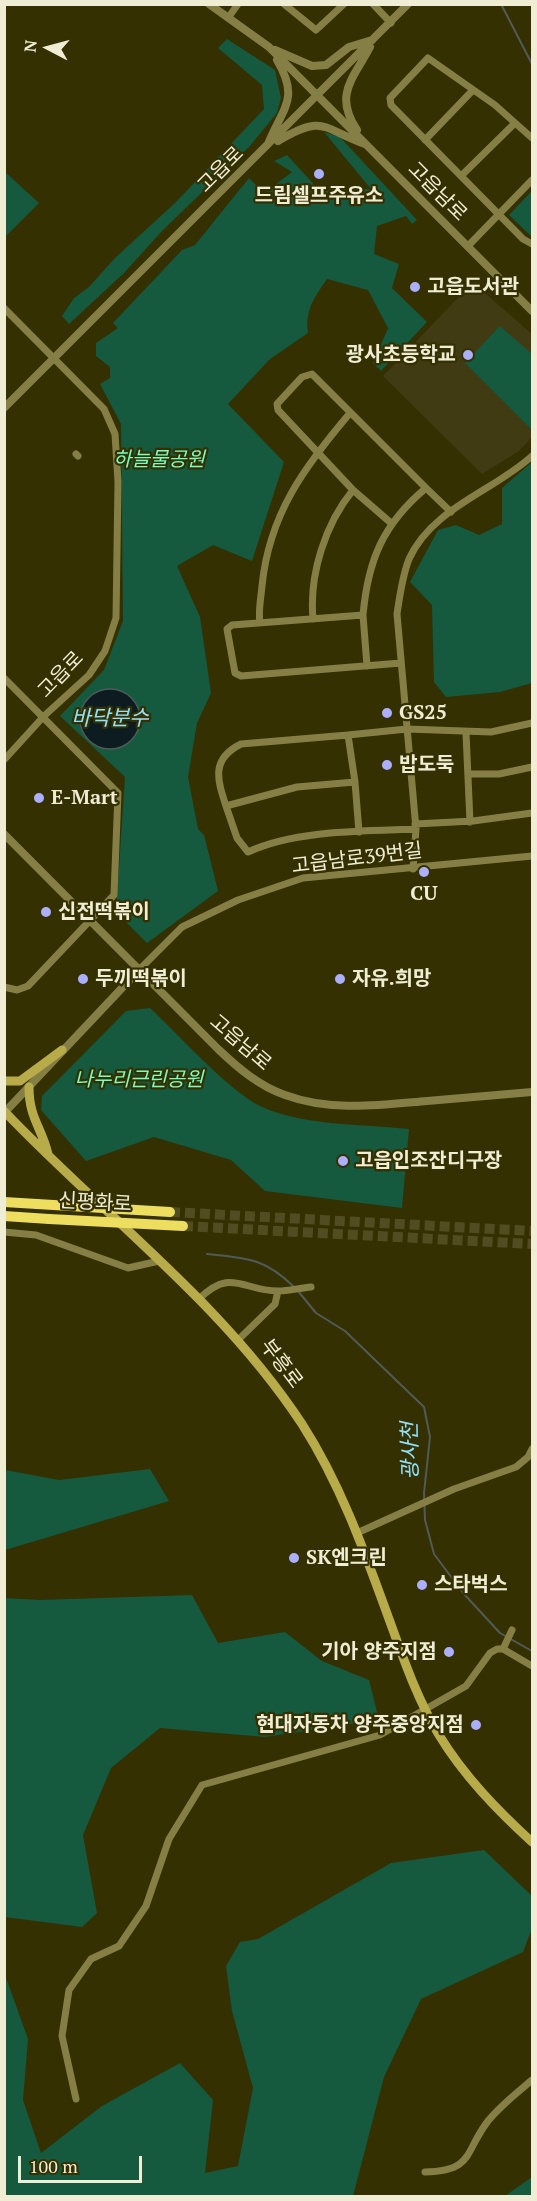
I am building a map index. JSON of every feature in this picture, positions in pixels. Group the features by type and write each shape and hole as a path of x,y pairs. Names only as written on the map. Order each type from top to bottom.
{"highway":[{"name":"신평화로","path":"4,1202 170,1212"},
{"name":"신평화로","path":"4,1216 183,1226"}],"main road":[{"path":"4,1081 20,1081 62,1050"},
{"path":"29,1088 32,1116 42,1131 48,1156"},
{"name":"부흥로","path":"5,1111 48,1156 239,1339 302,1425 347,1507 425,1710 468,1776 490,1802 532,1842"}],"street":[{"path":"209,4 269,48 312,66 326,65 349,47 374,39"},
{"path":"228,18 238,4"},
{"path":"284,4 316,30 344,4"},
{"path":"373,4 391,23"},
{"name":"고읍로","path":"4,408 408,4"},
{"path":"367,145 350,119 346,103 347,84 374,39"},
{"path":"267,147 277,122 287,106 290,89 283,70 269,48"},
{"name":"고읍남로","path":"269,48 532,311"},
{"path":"532,138 473,90 428,58 390,98 391,105 425,140 524,239 532,244"},
{"path":"425,140 473,90"},
{"path":"461,176 515,123"},
{"path":"267,147 297,130 323,124 367,145"},
{"path":"468,246 532,180"},
{"name":"고읍로","path":"4,308 96,399 114,434 118,482 116,618 105,651 89,675 44,716"},
{"path":"391,523 353,490 278,410 277,404 302,377 312,374 451,512"},
{"path":"260,623 264,567 276,526 291,493 317,451 350,412"},
{"path":"413,869 416,826 397,614 401,583 410,558 424,536 451,512 493,486 532,456"},
{"path":"367,666 363,615 371,566 391,523 404,506 426,488"},
{"path":"313,619 311,601 324,542 353,490"},
{"path":"363,615 232,625 227,629 235,673 241,676 401,663"},
{"path":"4,678 118,793 114,895 28,986 17,990 4,987"},
{"path":"4,760 44,716"},
{"path":"532,723 491,732 466,733 439,729 407,729 241,744 229,750 218,770 218,783 237,838 248,852 294,839 470,822 532,813"},
{"path":"466,733 470,822"},
{"path":"348,735 359,831"},
{"path":"468,774 499,774 532,767"},
{"path":"226,806 297,787 355,782"},
{"name":"고읍남로","path":"4,834 245,1073 272,1089 296,1099 322,1105 364,1106 532,1092"},
{"name":"고읍남로39번길","path":"139,970 182,927 238,900 303,878 532,856"},
{"path":"5,1111 139,970"},
{"path":"4,1232 36,1234 128,1268 159,1261"},
{"path":"199,1299 212,1286 231,1282 278,1291 311,1287"},
{"path":"239,1339 275,1304 278,1291"},
{"path":"357,1533 417,1505 516,1467 525,1461 532,1449"},
{"path":"503,1649 512,1631"},
{"path":"76,2099 62,2036 69,1990 91,1959 119,1946 146,1906 169,1839 202,1785 380,1735 466,1686 490,1653 496,1649 503,1649 532,1666"},
{"path":"425,2172 446,2172 468,2158 487,2123 532,2079"}],"shaded area":[{"name":"광사초등학교","path":"477,278 486,294 532,334 532,437 519,451 482,474 383,376"}],"green space":[{"path":"227,39 275,70 281,98 277,113 249,147 163,230 124,273 69,324 62,316 74,298 89,287 115,258 176,202 264,109 262,85 218,48"},
{"name":"하늘물공원","path":"324,132 340,137 417,220 412,224 406,216 377,226 374,254 399,264 392,288 427,322 381,371 373,363 388,328 368,290 327,279 314,298 309,311 308,333 270,359 228,404 284,462 252,561 213,545 177,566 200,617 211,693 197,723 188,777 198,829 204,835 218,891 147,943 116,912 125,777 60,716 104,670 123,621 121,424 100,384 110,378 110,367 96,356 96,343 118,328 113,323 182,250 195,245 249,178 264,193 292,172 274,161 287,155 320,191 371,189"},
{"path":"4,171 39,203 5,237 4,237"},
{"path":"532,191 532,237 509,215"},
{"path":"500,326 532,354 531,429 465,363"},
{"path":"532,462 532,683 500,692 446,697 434,682 432,605 410,582 438,530 456,525 479,535 502,524 502,488"},
{"name":"나누리근린공원","path":"150,1008 218,1075 260,1106 276,1113 313,1121 409,1129 402,1208 265,1191 231,1160 154,1137 86,1161 41,1110 42,1096 126,1011"},
{"path":"150,1469 169,1501 5,1550 5,1470 59,1480"},
{"path":"192,1595 218,1643 285,1632 322,1661 369,1680 379,1720 265,1737 160,1728 111,1768 83,1835 97,1913 82,1927 5,1917 5,1598 40,1600"},
{"path":"484,1850 532,1896 532,1928 523,1952 421,1999 384,2077 353,2196 5,2196 5,1975 28,2039 23,2100 41,2153 102,2106 180,2063 213,2100 205,2173 238,2166 253,2088 232,2011 226,1966 240,1942 258,1939 391,1863"},
{"path":"532,2177 532,2196 505,2196"}],"water":[{"name":"바닥분수","path":"110,689 127,694 135,702 140,719 135,736 127,744 110,749 93,744 85,736 80,719 85,702 93,694"}],"waterway":[{"path":"501,4 532,64"},
{"name":"광사천","path":"207,1254 255,1261 274,1270 294,1287"},
{"name":"광사천","path":"298,1291 316,1313 345,1331 424,1407 430,1437 424,1493 425,1520 434,1554 464,1594 500,1633 532,1651"}],"tunnel":[{"path":"170,1212 532,1231"},
{"path":"183,1226 532,1244"}],"place":[{"name":"드림셀프주유소","path":"319,174"},
{"name":"고읍도서관","path":"415,287"},
{"name":"광사초등학교","path":"468,355"},
{"name":"GS25","path":"387,713"},
{"name":"밥도둑","path":"387,765"},
{"name":"E-Mart","path":"39,798"},
{"name":"CU","path":"424,872"},
{"name":"신전떡볶이","path":"46,912"},
{"name":"두끼떡볶이","path":"83,979"},
{"name":"자유.희망","path":"340,979"},
{"name":"고읍인조잔디구장","path":"343,1161"},
{"name":"SK엔크린","path":"294,1558"},
{"name":"스타벅스","path":"422,1585"},
{"name":"기아 양주지점","path":"449,1652"},
{"name":"현대자동차 양주중앙지점","path":"476,1725"}]}
